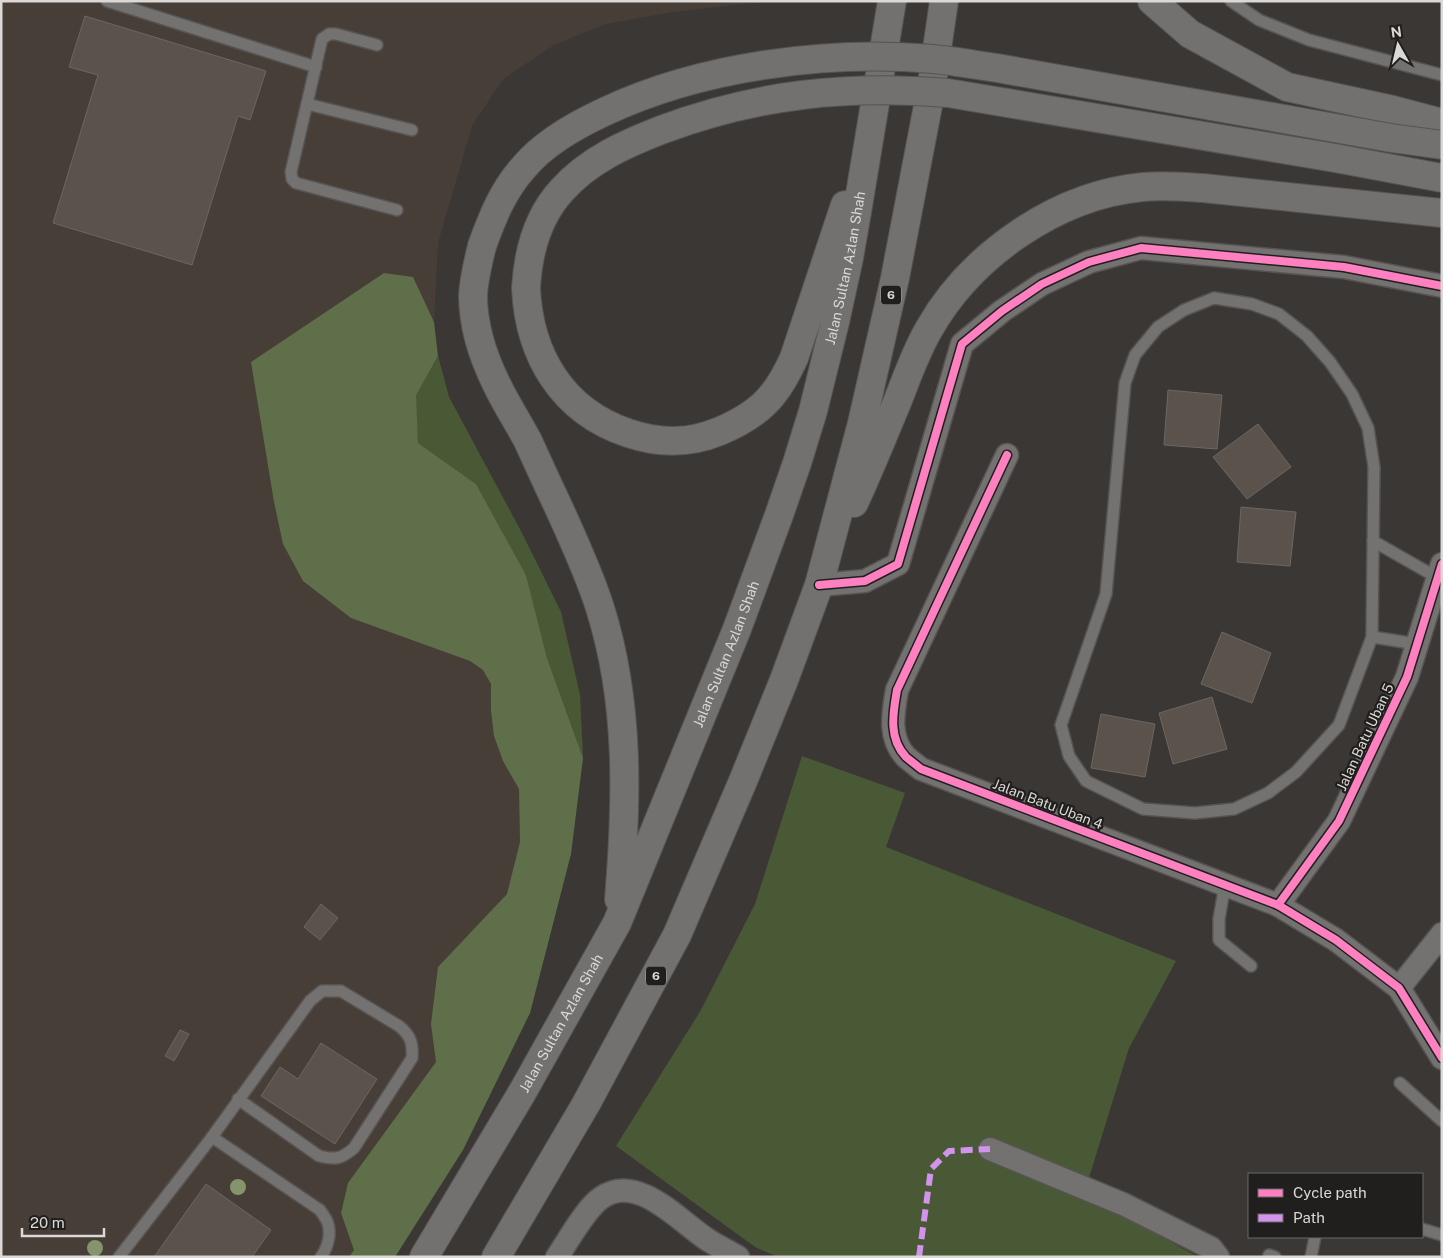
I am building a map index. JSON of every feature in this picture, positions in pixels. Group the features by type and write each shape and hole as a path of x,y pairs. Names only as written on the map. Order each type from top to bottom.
{"highway":[{"name":"Jalan Sultan Azlan Shah","path":"424,1257 522,1091 617,923 738,629 779,515 813,411 849,258 892,1"},
{"name":"6","path":"496,1257 586,1104 677,935 751,763 819,585 862,423 895,278 931,90 944,1"},
{"path":"1152,1 1190,34 1287,87 1393,110 1442,123"},
{"path":"617,923 624,840 625,772 623,736 614,661 600,607 576,546 527,440 497,385 484,355 476,322 474,294 476,268 482,246 492,218 504,194 524,166 546,146 570,130 648,93 714,75 808,59 865,57 934,59 997,68 1391,138 1442,145"},
{"path":"872,129 827,256 794,358 773,395 760,408 729,427 712,434 689,440 665,442 643,438 614,428 592,416 561,388 541,356 529,322 526,288 531,248 548,210 560,191 596,160 648,135 707,114 746,104 823,92 884,90 948,94 1306,153 1442,178"},
{"path":"819,585 928,329 941,309 982,263 1015,236 1038,221 1088,199 1112,192 1142,187 1173,186 1442,213"}],"street":[{"path":"819,585 865,581 898,564 962,344 1002,311 1042,284 1089,262 1141,248 1344,267 1442,286"},
{"name":"Jalan Batu Uban 4","path":"1007,455 897,690 893,716 894,739 905,756 921,769 1278,905 1336,940 1399,988 1442,1058"},
{"name":"Jalan Batu Uban 5","path":"1278,905 1340,821 1407,678 1440,571"},
{"path":"1399,988 1442,934"},
{"path":"990,1149 1123,1204 1211,1248 1218,1257"},
{"path":"557,1257 590,1209 600,1198 614,1190 634,1191 650,1197 708,1240 738,1257"}],"lane":[{"path":"107,1 316,67"},
{"path":"1231,1 1259,20 1309,40 1442,74"},
{"path":"377,44 336,34 329,34 322,39 291,172 292,179 296,183 397,210"},
{"path":"307,104 412,130"},
{"path":"1214,298 1252,304 1279,314 1307,336 1330,362 1352,394 1368,428 1374,467 1372,637 1339,725 1296,772 1268,792 1234,809 1195,814 1143,809 1086,781 1069,756 1060,725 1106,594 1125,383 1135,355 1158,327 1184,310 1214,298"},
{"path":"1373,542 1440,571"},
{"path":"1372,637 1417,644"},
{"path":"1225,885 1219,919 1219,940 1251,966"},
{"path":"119,1257 212,1137 238,1099 310,1001 322,991 341,991 399,1026 407,1033 412,1045 412,1058 354,1148 344,1157 330,1158 319,1156 238,1099"},
{"path":"1400,1083 1442,1121"},
{"path":"212,1137 320,1210 327,1221 330,1235 321,1257"},
{"path":"1423,1229 1442,1235"},
{"path":"1311,1257 1315,1238"}],"shaded area":[{"path":"1,1 770,1 673,12 605,24 554,45 503,79 472,126 438,243 434,322 438,356 449,397 522,533 561,612 580,695 583,758 571,854 530,1013 463,1150 395,1257 1,1257"}],"green space":[{"path":"384,273 413,277 434,322 438,356 416,395 418,443 476,484 526,575 547,658 583,758 571,854 530,1013 463,1150 395,1257 349,1257 354,1250 341,1213 348,1183 436,1062 431,1024 438,967 507,894 520,842 519,789 503,761 494,736 491,684 483,670 470,661 351,618 303,581 283,544 274,502 251,362"},
{"path":"438,356 449,397 522,533 561,612 580,695 583,758 547,658 526,575 476,484 418,443 415,395"},
{"path":"802,756 905,793 886,847 1176,961 1129,1048 1084,1194 1198,1257 778,1257 755,1247 616,1146 701,1010 755,904"}],"building":[{"path":"85,16 266,71 250,120 238,116 192,265 53,223 98,75 69,67"},
{"path":"1168,390 1222,395 1217,449 1164,445"},
{"path":"1258,424 1291,467 1247,499 1213,457"},
{"path":"1241,507 1296,512 1290,566 1237,562"},
{"path":"1222,632 1271,653 1252,703 1201,684"},
{"path":"1212,697 1227,749 1173,764 1159,713"},
{"path":"1101,714 1155,724 1145,777 1091,768"},
{"path":"321,904 338,918 320,940 304,927"},
{"path":"180,1030 189,1034 174,1061 165,1056"},
{"path":"321,1043 377,1079 335,1144 261,1096 280,1067 298,1079"},
{"path":"206,1184 271,1230 252,1257 154,1257"}],"marked path":[{"path":"919,1257 931,1169 949,1151 990,1149"}],"cycle path":[{"path":"819,585 865,581 898,564 962,344 1002,311 1042,284 1089,262 1141,248 1344,267 1442,286"},
{"path":"1007,455 897,690 893,725 896,742 900,750 921,769 1278,905 1336,940 1399,988 1442,1058"},
{"path":"1278,905 1339,821 1407,677 1442,564"}]}
